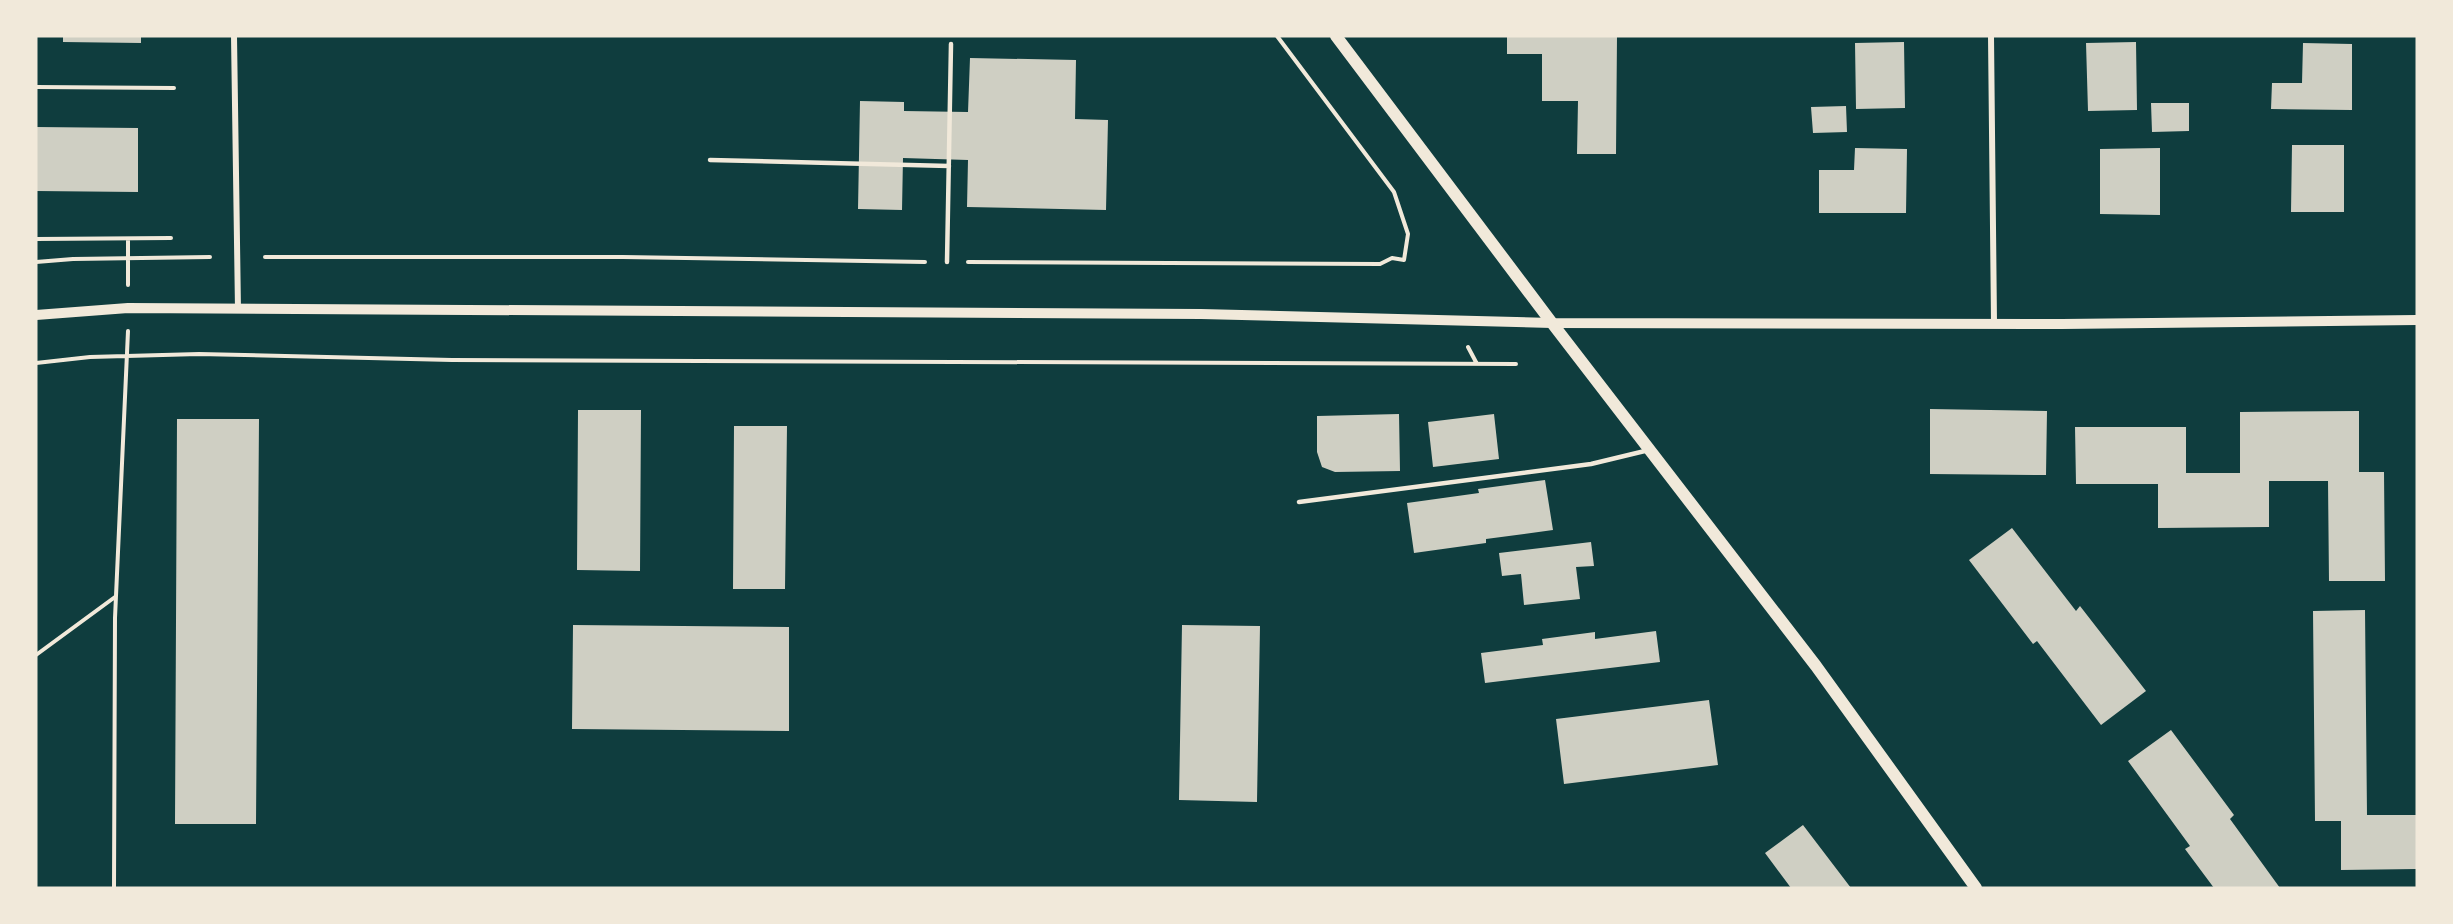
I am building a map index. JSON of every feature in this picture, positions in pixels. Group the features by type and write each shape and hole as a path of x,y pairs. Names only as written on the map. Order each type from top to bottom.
{"main road":[{"path":"1336,36 1552,323 1816,666 1976,888"}],"street":[{"path":"234,36 238,310"},
{"path":"1991,36 1994,323"},
{"path":"36,315 128,308 1017,312 1552,323 2417,320"}],"lane":[{"path":"947,262 951,44"},
{"path":"710,160 949,165"},
{"path":"1299,502 1591,464 1650,449"}],"path":[{"path":"36,87 174,88"},
{"path":"36,239 171,238"},
{"path":"128,239 128,277"},
{"path":"36,262 210,257"},
{"path":"114,888 116,597 128,342"},
{"path":"1468,347 1477,364"},
{"path":"36,363 90,357 200,354 452,360 1516,364"},
{"path":"36,655 116,597"}],"building":[{"path":"63,36 141,36 141,43 63,42"},
{"path":"1507,36 1617,36 1616,154 1577,154 1578,101 1542,101 1542,54 1507,54"},
{"path":"1904,42 1905,108 1856,109 1855,43"},
{"path":"2136,42 2137,110 2088,111 2086,43"},
{"path":"2303,43 2352,44 2352,110 2271,109 2272,83 2302,83"},
{"path":"970,58 1076,60 1075,119 1108,120 1106,210 967,207 968,160 903,158 902,210 858,209 860,101 904,102 904,111 968,112"},
{"path":"2151,103 2189,103 2189,131 2152,132"},
{"path":"1846,106 1847,132 1813,133 1811,107"},
{"path":"36,127 138,128 138,192 36,191"},
{"path":"2292,145 2344,145 2344,212 2291,212"},
{"path":"1855,148 1907,149 1906,213 1819,213 1819,170 1854,170"},
{"path":"2160,148 2160,215 2100,214 2100,149"},
{"path":"1930,409 2047,411 2046,475 1930,474"},
{"path":"578,410 641,410 640,571 577,570"},
{"path":"2359,411 2359,472 2384,472 2385,581 2329,581 2328,481 2269,481 2269,527 2158,528 2158,484 2076,484 2075,427 2186,427 2186,473 2240,473 2240,412"},
{"path":"1399,414 1400,471 1335,472 1322,467 1317,452 1317,416"},
{"path":"1494,414 1499,459 1433,467 1428,422"},
{"path":"177,419 259,419 256,824 175,824"},
{"path":"734,426 787,426 785,589 733,589"},
{"path":"1545,480 1553,530 1486,539 1486,543 1414,553 1407,503 1479,493 1478,489"},
{"path":"2012,528 2076,611 2080,606 2146,691 2101,725 2037,641 2033,644 1969,560"},
{"path":"1591,542 1594,566 1576,567 1580,599 1524,605 1521,574 1502,576 1499,553"},
{"path":"2365,610 2367,815 2417,815 2417,869 2341,870 2341,821 2315,821 2313,611"},
{"path":"573,625 789,627 789,731 572,729"},
{"path":"1182,625 1260,626 1257,802 1179,800"},
{"path":"1656,631 1660,662 1485,683 1481,653 1543,645 1542,639 1595,632 1595,639"},
{"path":"1709,700 1718,765 1564,784 1556,719"},
{"path":"2171,730 2234,815 2230,819 2280,888 2214,888 2185,849 2190,846 2128,761"},
{"path":"1803,825 1851,888 1791,888 1765,853"}]}
